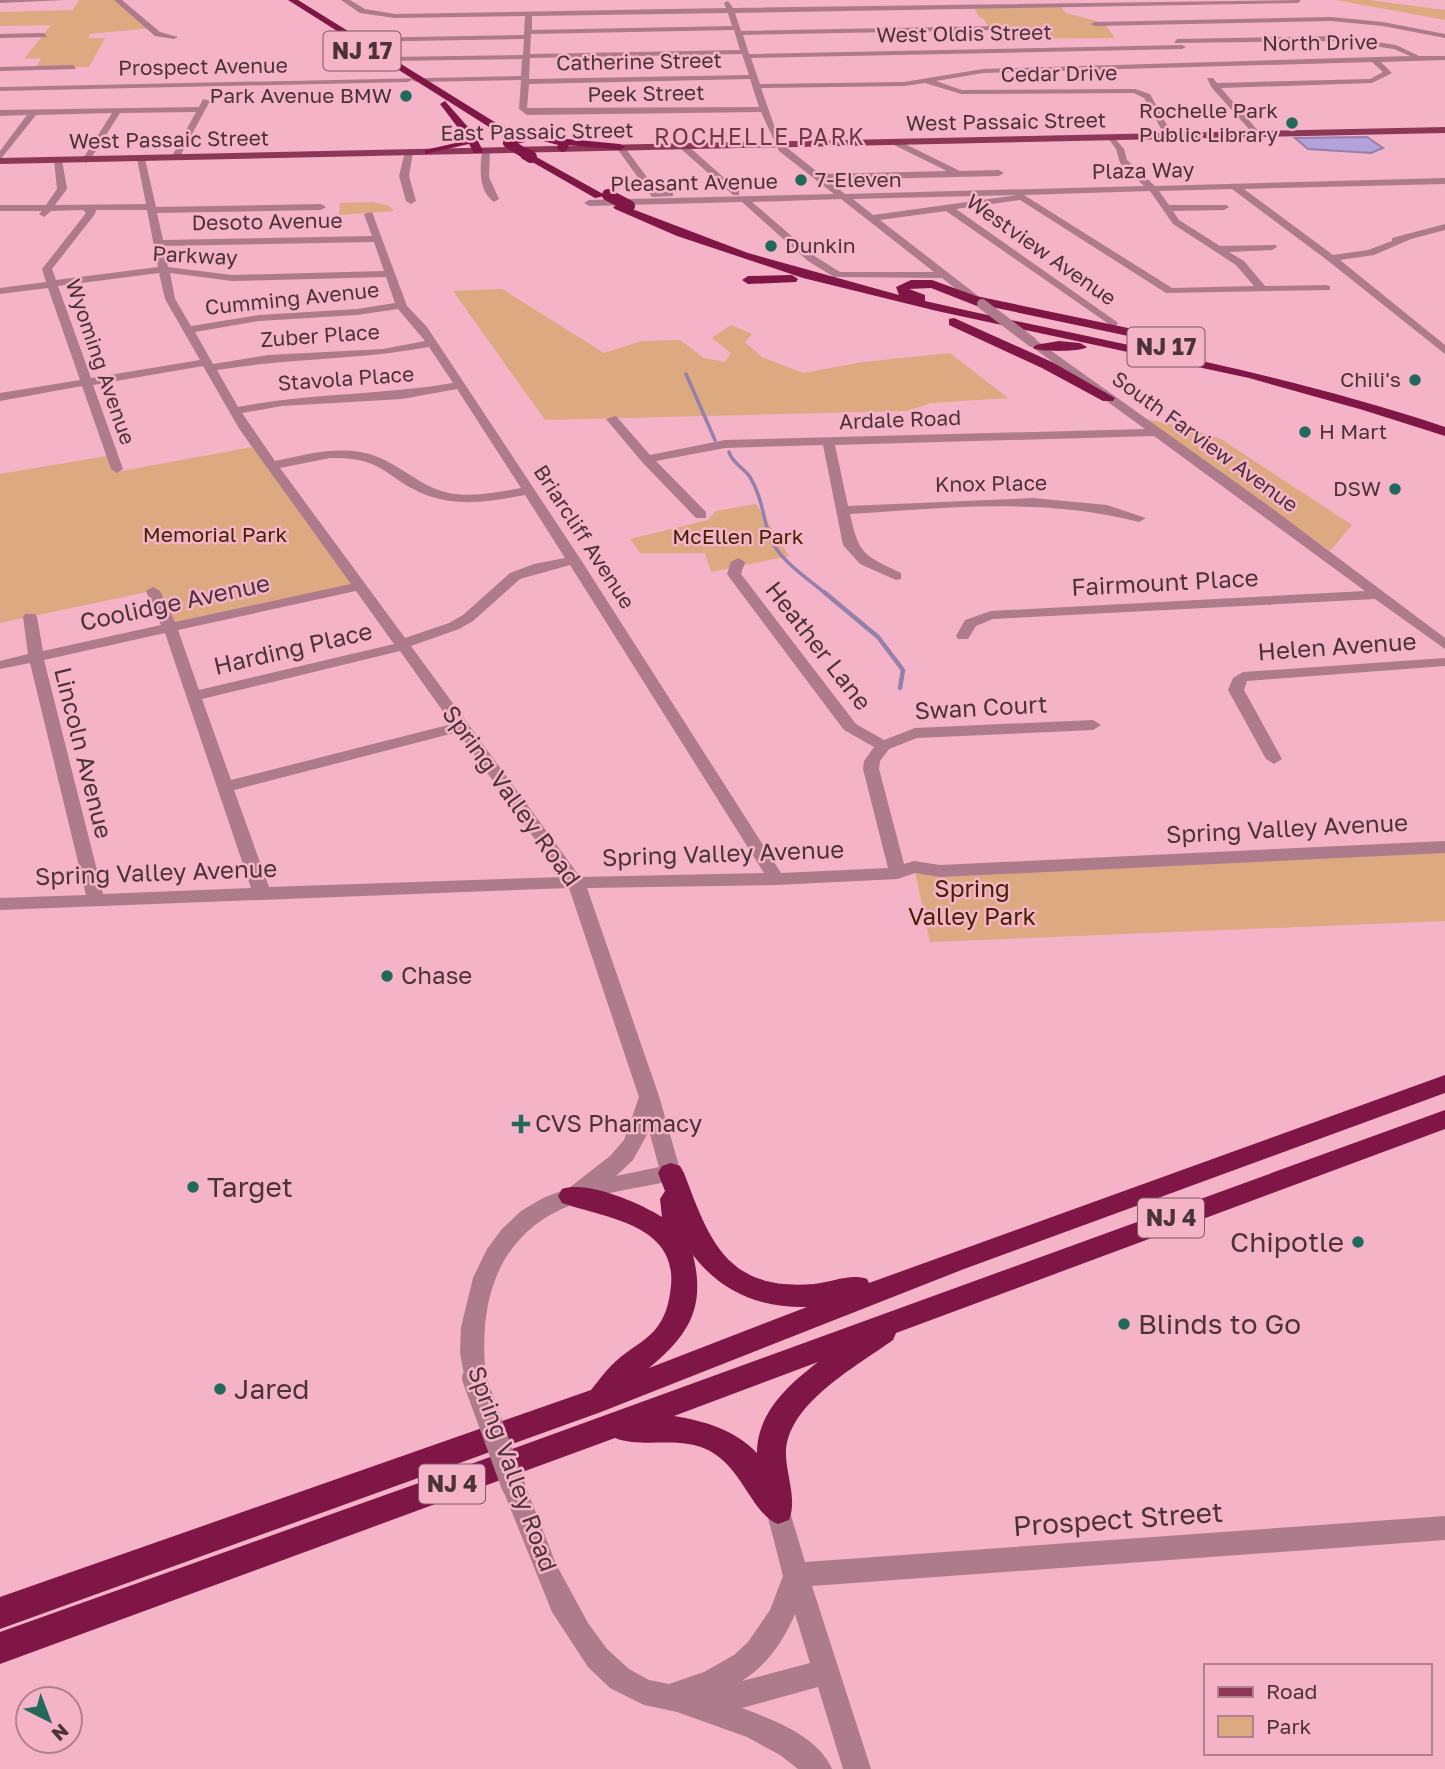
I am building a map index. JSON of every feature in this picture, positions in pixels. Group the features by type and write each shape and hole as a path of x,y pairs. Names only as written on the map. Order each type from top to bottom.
{"highway":[{"name":"NJ 17","path":"284,0 412,80 459,106 598,198 707,239 859,286 957,309 1180,350 1373,399 1445,432"},
{"name":"NJ 17","path":"292,0 385,59 443,102 514,142"},
{"path":"443,102 482,151"},
{"path":"459,106 510,130 560,145 620,148"},
{"path":"429,152 464,144 471,137"},
{"name":"NJ 17","path":"624,206 741,256 840,280 859,291 1227,369 1405,414 1445,420"},
{"path":"741,256 767,272 748,280 840,280"},
{"path":"784,264 805,263 812,259"},
{"path":"784,264 840,280"},
{"path":"957,309 909,295 901,290 902,287 913,283 930,284 979,302 1173,342 1373,399"},
{"path":"859,291 977,331 1108,398"},
{"path":"1036,345 1067,345 1146,358 1405,414"},
{"name":"NJ 4","path":"0,1612 601,1399 955,1261 1445,1084"},
{"name":"NJ 4","path":"0,1648 1445,1119"},
{"path":"670,1173 698,1241 714,1263 746,1287 791,1296 835,1293 955,1261"},
{"path":"601,1399 624,1371 664,1339 677,1320 686,1287 678,1247 670,1173"},
{"path":"571,1196 629,1209 655,1224 678,1247"},
{"path":"778,1510 772,1440 781,1415 822,1377 903,1317"},
{"path":"607,1428 653,1427 711,1438 743,1459 778,1510"}],"main road":[{"name":"West Passaic Street","path":"778,144 1445,131"},
{"name":"East Passaic Street","path":"620,148 778,144"},
{"name":"East Passaic Street","path":"340,153 482,151 560,145"},
{"name":"West Passaic Street","path":"0,159 86,160 340,153"}],"street":[{"path":"0,1 61,0"},
{"path":"118,0 158,34 174,37"},
{"path":"345,0 368,13 529,13 541,9 731,11 925,4 1298,1"},
{"path":"727,0 778,144"},
{"path":"925,4 939,29"},
{"path":"1143,4 1256,135"},
{"path":"473,25 476,11"},
{"path":"408,27 412,12"},
{"path":"525,80 529,13"},
{"name":"North Drive","path":"1095,24 1318,19 1364,22 1445,36"},
{"path":"354,40 529,34 995,28"},
{"path":"0,36 44,35"},
{"name":"West Oldis Street","path":"385,59 746,54 1348,38 1398,47 1420,59"},
{"path":"12,59 24,58"},
{"name":"North Drive","path":"927,81 983,71 1445,58"},
{"path":"1215,86 1372,81 1388,73 1375,60"},
{"path":"0,69 73,67"},
{"name":"Prospect Avenue","path":"0,89 525,80"},
{"name":"Catherine Street","path":"525,80 904,84 927,81"},
{"name":"Peek Street","path":"525,80 523,109 527,112 765,109"},
{"name":"Cedar Drive","path":"927,81 967,93 1135,91 1147,96 1169,136"},
{"path":"175,158 208,98"},
{"path":"0,113 202,108"},
{"path":"86,160 118,110"},
{"path":"0,159 34,112"},
{"path":"1112,138 1120,149 1123,161 1152,188 1176,222 1240,263 1262,289"},
{"path":"895,142 960,174"},
{"name":"South Farview Avenue","path":"778,144 1036,345 1445,645"},
{"path":"684,146 812,259 840,280 944,275"},
{"name":"Pleasant Avenue","path":"620,148 655,195 741,197"},
{"path":"482,151 484,177 494,199"},
{"path":"410,152 404,176 411,201"},
{"name":"Spring Valley Road","path":"141,159 170,299 235,411 272,466 576,883 649,1096 670,1173 571,1196 524,1221 506,1237 491,1262 475,1303 470,1343 474,1378 538,1549 569,1615 589,1646 608,1669 631,1686 645,1692 670,1696 712,1697 752,1693 827,1671"},
{"path":"0,215 46,211 62,189 58,160"},
{"path":"819,177 999,173"},
{"name":"Plaza Way","path":"842,195 1445,181"},
{"path":"828,184 882,194"},
{"path":"1252,201 1255,193 1270,185"},
{"path":"1234,186 1331,258 1445,351"},
{"path":"856,206 865,199 882,194"},
{"name":"Pleasant Avenue","path":"598,198 842,195"},
{"path":"873,218 1022,197 1162,287 1182,293 1326,288"},
{"path":"0,208 149,214 153,210 321,207"},
{"name":"Westview Avenue","path":"947,207 1113,324"},
{"path":"1168,208 1224,207"},
{"name":"Wyoming Avenue","path":"86,211 47,269 117,469"},
{"name":"Briarcliff Avenue","path":"369,214 401,305 432,342 529,490 776,879"},
{"path":"1331,258 1361,254 1363,250 1445,227"},
{"name":"Desoto Avenue","path":"159,243 376,239"},
{"path":"1216,249 1272,247"},
{"name":"Parkway","path":"0,291 163,270 232,278 389,274"},
{"name":"Cumming Avenue","path":"187,330 258,318 356,312 401,305"},
{"name":"Zuber Place","path":"0,397 208,365 268,358 383,352 432,342"},
{"name":"Stavola Place","path":"235,411 282,402 392,397 460,385"},
{"path":"612,419 646,459 701,515"},
{"name":"Ardale Road","path":"646,459 705,446 1156,432"},
{"path":"828,441 850,545 877,569 896,576"},
{"path":"272,466 325,455 354,455 384,463 427,491 447,497 485,498 529,490"},
{"name":"Knox Place","path":"843,510 1037,502 1117,511 1139,518"},
{"name":"Harding Place","path":"194,696 402,645 454,626 468,618 515,576 539,567 574,560"},
{"name":"Heather Lane","path":"738,562 734,574 850,727 883,746"},
{"name":"Coolidge Avenue","path":"0,665 359,586"},
{"path":"153,591 170,628 262,894"},
{"name":"Fairmount Place","path":"963,636 970,623 991,615 1379,595"},
{"name":"Lincoln Avenue","path":"30,617 36,657 96,900"},
{"name":"Helen Avenue","path":"1274,760 1236,690 1238,681 1243,677 1445,662"},
{"name":"Swan Court","path":"883,746 892,740 915,733 1093,725"},
{"path":"225,787 461,727"},
{"path":"883,746 872,761 871,769 898,873"},
{"name":"Spring Valley Avenue","path":"0,904 576,883 776,879 898,873 914,867 940,871 1445,847"},
{"path":"571,1196 617,1163 631,1149 640,1132 649,1096"},
{"path":"778,1510 857,1769"},
{"name":"Prospect Street","path":"796,1576 821,1572 1445,1528"},
{"path":"670,1696 731,1674 758,1655 778,1626 796,1576"},
{"path":"670,1696 762,1730 799,1751 818,1769"}],"green space":[{"path":"79,0 118,0 151,28 90,34 88,38 105,38 89,67 36,68 41,58 24,59 51,25 0,26 0,12 73,10"},
{"path":"1336,0 1369,0 1445,10 1445,20"},
{"path":"1059,5 1066,13 1104,23 1115,38 1001,39 995,28 989,28 973,6"},
{"path":"372,202 388,205 394,211 339,215 340,203"},
{"path":"502,289 604,353 642,341 680,340 704,358 725,362 731,353 712,338 731,325 752,334 745,342 762,357 803,373 863,362 950,353 1008,398 931,403 907,411 545,420 453,291"},
{"path":"1145,419 1189,428 1221,439 1352,525 1330,551"},
{"name":"Memorial Park","path":"257,446 359,586 170,628 152,591 0,623 0,474 112,455 116,472"},
{"name":"McEllen Park","path":"756,504 789,556 711,572 705,553 640,553 630,539 708,520 716,511"},
{"name":"Spring Valley Park","path":"1445,848 1445,921 930,942 914,867"}],"shaded area":[{"path":"1367,137 1383,148 1371,153 1308,149 1295,138"}],"waterway":[{"path":"686,374 715,440"},
{"path":"729,452 754,484 769,535 779,553 826,594"},
{"path":"824,592 878,637 903,670 900,688"}],"place":[{"name":"Park Avenue BMW","path":"406,96"},
{"name":"Rochelle Park Public Library","path":"1292,123"},
{"name":"7-Eleven","path":"801,180"},
{"name":"Dunkin","path":"771,246"},
{"name":"Chili's","path":"1415,380"},
{"name":"H Mart","path":"1305,432"},
{"name":"DSW","path":"1395,489"},
{"name":"Chase","path":"387,976"},
{"name":"CVS Pharmacy","path":"521,1124"},
{"name":"Target","path":"193,1187"},
{"name":"Chipotle","path":"1358,1242"},
{"name":"Blinds to Go","path":"1124,1324"},
{"name":"Jared","path":"220,1389"}],"district":[{"name":"ROCHELLE PARK","path":"760,137"}]}
